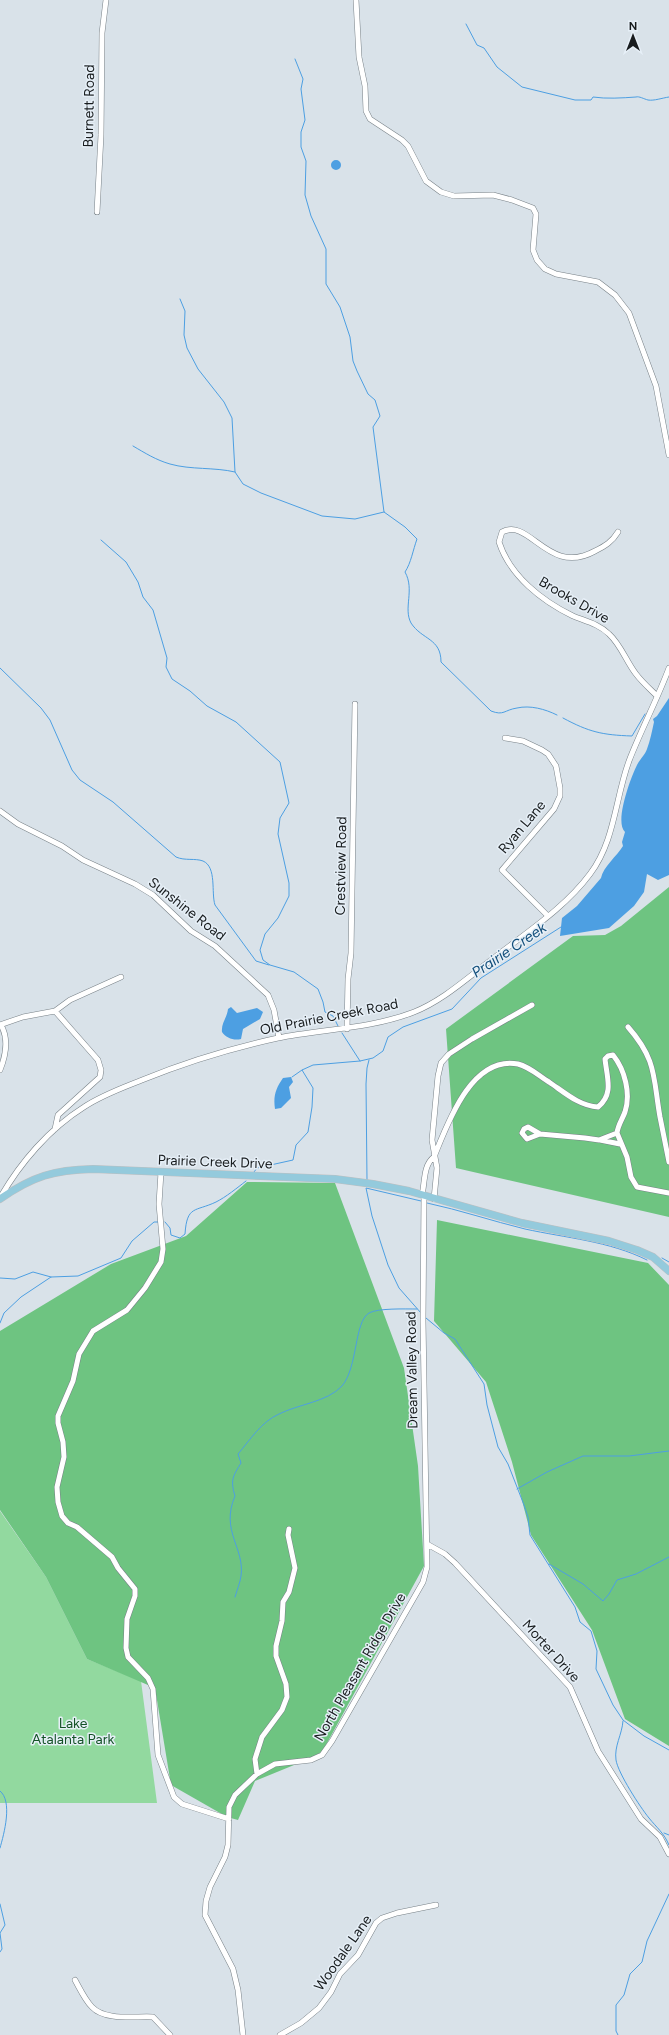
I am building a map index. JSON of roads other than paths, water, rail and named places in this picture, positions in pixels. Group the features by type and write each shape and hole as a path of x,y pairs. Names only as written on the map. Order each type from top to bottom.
{"main road":[{"name":"Prairie Creek Drive","path":"0,1199 26,1183 48,1173 70,1170 93,1169 349,1180 390,1187 522,1223 623,1246 653,1257 669,1271"}],"street":[{"name":"Burnett Road","path":"97,212 101,135 102,33 106,0"},
{"path":"356,0 359,57 365,86 366,111 370,119 402,140 408,146 426,181 441,192 454,196 493,195 533,208 536,214 534,250 537,260 541,265 556,274 598,282 623,303 633,323 656,386 669,455"},
{"name":"Brooks Drive","path":"618,532 614,539 606,545 588,555 577,558 565,557 552,553 532,540 525,532 516,529 508,529 502,532 498,542 513,569 528,586 573,616 601,628 616,641 636,675 657,696"},
{"name":"Old Prairie Creek Road","path":"0,1199 23,1163 55,1129 83,1107 114,1091 175,1067 236,1048 279,1038 347,1029 395,1018 429,1005 457,986 548,916 590,874 605,851 629,763 669,668"},
{"name":"Crestview Road","path":"347,1029 348,979 351,953 355,704"},
{"name":"Ryan Lane","path":"505,738 523,741 536,746 548,754 556,766 560,796 554,809 502,870 548,916"},
{"name":"Sunshine Road","path":"0,811 18,824 62,846 83,860 121,877 153,895 191,931 215,946 268,995 274,1010 279,1038"},
{"path":"0,1070 6,1047 6,1033 1,1025 23,1018 55,1011 70,1000 120,977"},
{"path":"434,1199 437,1168 432,1140 438,1076 441,1063 449,1054 472,1039 532,1005"},
{"path":"55,1011 98,1060 101,1070 100,1077 58,1115 55,1129"},
{"path":"628,1027 644,1049 654,1072 660,1116 668,1150 669,1162"},
{"name":"Dream Valley Road","path":"427,1544 423,1321 423,1196 426,1168 430,1160 434,1157 463,1095 473,1082 486,1071 502,1065 517,1064 531,1069 576,1100 588,1106 598,1107 606,1100 609,1088 605,1060 608,1056 613,1055 623,1074 628,1100 617,1133"},
{"path":"599,1140 617,1133 620,1144 627,1157 631,1177 636,1187 669,1193"},
{"path":"540,1134 599,1140 620,1144"},
{"path":"161,1172 159,1204 162,1249 161,1262 145,1288 127,1310 93,1330 79,1354 73,1381 58,1416 64,1457 57,1487 58,1502 62,1516 68,1523 77,1527 112,1557 118,1568 135,1589 136,1596 127,1619 126,1648 128,1657 148,1678 153,1689 158,1755 174,1797 182,1804 228,1819"},
{"path":"257,1774 255,1759 262,1737 282,1710 287,1697 286,1684 276,1656 276,1646 282,1621 283,1602 289,1592 295,1568 288,1535 290,1529"},
{"name":"North Pleasant Ridge Drive","path":"243,2035 238,1990 233,1969 205,1915 206,1901 210,1887 228,1845 228,1819 235,1794 257,1774 275,1764 311,1760 322,1755 329,1746 423,1582 427,1567 427,1544"},
{"name":"Morter Drive","path":"427,1544 445,1554 455,1563 570,1687 598,1751 641,1819 660,1837 669,1854"},
{"name":"Woodale Lane","path":"280,2035 301,2023 319,2008 331,1992 340,1974 358,1955 376,1923 382,1918 397,1913 436,1905"},
{"path":"75,1980 92,2007 100,2013 111,2016 153,2017 170,2035"}],"water":[{"path":"334,160 338,160 340,161 340,169 334,170 331,167 331,163"},
{"path":"669,698 669,875 658,880 647,874 644,892 634,906 609,928 560,936 562,918 577,906 601,878 604,870 623,846 622,842 625,832 622,827 622,810 631,779 637,765 647,749 654,722 653,719 657,716"},
{"path":"231,1007 237,1013 257,1008 263,1012 260,1019 243,1029 241,1039 236,1040 230,1038 222,1032 222,1026 228,1009"},
{"path":"291,1077 293,1082 289,1087 291,1098 281,1108 275,1109 275,1096 279,1085 283,1078"}],"waterway":[{"path":"466,24 477,45 484,48 497,67 522,87 575,100 591,100 593,97 640,97 648,100 655,100 669,97"},
{"path":"295,59 303,79 301,89 305,120 301,132 301,147 306,161 305,195 311,216 326,249 326,284 340,307 350,337 353,361 368,394 375,400 380,416 373,427 384,512 405,527 417,539 405,572 409,585 408,611 411,623 415,629 438,648 441,662 491,711 502,713 522,707 532,707 557,715"},
{"path":"180,299 185,311 184,335 187,348 198,369 224,402 232,418 235,472 243,484 261,493 322,516 355,519 384,512"},
{"path":"133,446 170,464 235,472"},
{"path":"101,540 126,562 138,582 143,597 153,610 167,658 166,667 172,679 190,691 207,706 236,722 280,762 289,803 280,818 278,834 289,883 289,896 278,918 265,934 260,950 263,960 270,965 294,972 318,989 325,1012 333,1016 338,1026"},
{"path":"0,668 41,708 50,720 72,770 80,780 113,802 176,857 200,860 207,864 212,874 215,905 256,961 269,965"},
{"path":"563,718 588,730 612,735 632,736 645,714"},
{"name":"Prairie Creek","path":"254,1172 257,1168 293,1160 296,1145 308,1132 313,1088 302,1070 313,1065 360,1061 373,1058 383,1051 388,1037 403,1027 452,1009 481,978 561,927"},
{"path":"342,1033 360,1061"},
{"path":"367,1180 366,1084 369,1060"},
{"path":"292,1077 302,1070"},
{"name":"Prairie Creek","path":"165,1222 170,1228 171,1235 180,1238 185,1234 188,1218 193,1211 220,1200 246,1181"},
{"path":"421,1201 366,1188 372,1216 388,1265 399,1288 421,1313"},
{"path":"427,1203 525,1229 603,1244 618,1248 647,1260"},
{"name":"Prairie Creek","path":"0,1323 4,1313 21,1297 51,1277 78,1276 121,1258 132,1241 154,1222 158,1222"},
{"path":"662,1258 669,1262"},
{"path":"0,1278 15,1279 33,1272 51,1277"},
{"path":"235,1597 241,1579 241,1566 240,1557 231,1529 230,1519 231,1508 235,1496 233,1478 241,1463 238,1454 256,1432 273,1417 329,1396 342,1386 351,1368 361,1326 364,1318 369,1313 373,1311 417,1309"},
{"path":"426,1318 444,1333 455,1339 484,1384 487,1405 498,1447 508,1464 524,1505 528,1517 530,1535 575,1607 580,1622 591,1631 597,1651 596,1669 613,1705 623,1720 644,1736 669,1750"},
{"path":"517,1489 547,1472 583,1456 629,1456 669,1451"},
{"path":"549,1564 583,1584 603,1601 617,1580 636,1574 669,1557"},
{"path":"623,1721 616,1750 616,1760 618,1766 635,1798 649,1818 663,1834 669,1845"},
{"path":"0,1791 4,1796 7,1810 0,1848"},
{"path":"664,1833 669,1835"},
{"path":"618,2035 616,2031 616,2005 624,1995 630,1974 642,1962 647,1941 669,1894"},
{"path":"0,1904 5,1925 0,1933 2,1949 0,1952"}],"park label":[{"name":"Lake Atalanta Park","path":"73,1732"}]}
